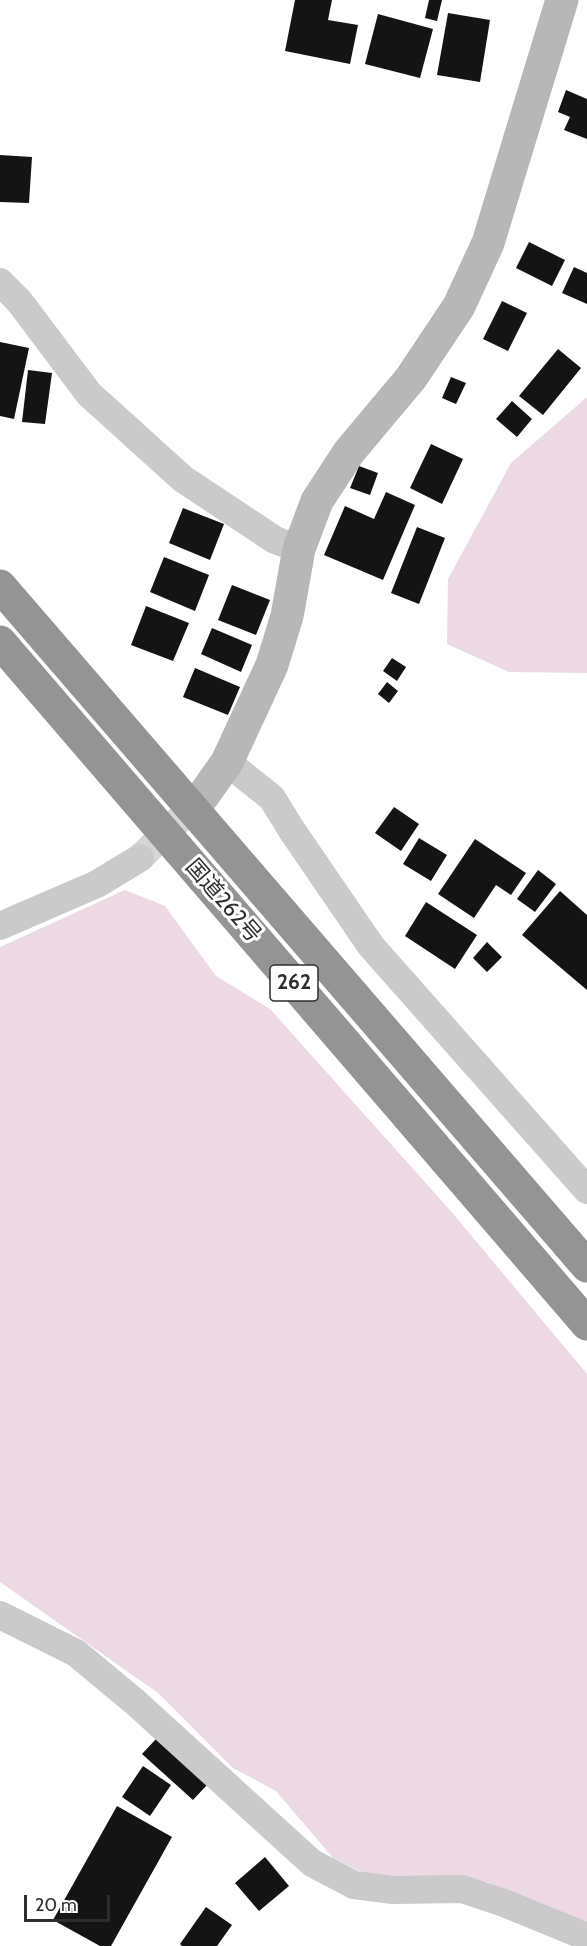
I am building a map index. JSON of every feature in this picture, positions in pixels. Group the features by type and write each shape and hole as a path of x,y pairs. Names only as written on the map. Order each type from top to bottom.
{"highway":[{"name":"国道262号","path":"0,585 587,1266"},
{"name":"国道262号","path":"0,642 587,1324"}],"street":[{"path":"203,796 227,762 272,665 287,616 299,549 317,501 349,452 411,378 459,306 488,243 562,0"},
{"path":"0,282 19,301 89,394 183,480 276,540 299,549"},
{"path":"227,762 272,798 371,946 587,1190"},
{"path":"0,926 97,884 140,858"},
{"path":"0,1615 76,1653 135,1702 312,1863 354,1885 393,1890 462,1889 504,1903 587,1937"}],"shaded area":[{"path":"587,397 587,673 509,672 447,644 448,579 511,463"},
{"path":"125,890 165,906 216,976 270,1009 449,1209 587,1374 587,1926 555,1915 487,1882 375,1879 333,1858 276,1791 233,1768 158,1693 0,1582 0,947"}],"building":[{"path":"295,0 332,0 328,20 358,25 350,64 285,51"},
{"path":"429,0 442,0 437,21 425,18"},
{"path":"448,13 490,20 480,82 437,75"},
{"path":"378,14 433,29 420,78 365,64"},
{"path":"566,90 587,99 587,139 564,130 570,117 558,112"},
{"path":"0,155 32,157 29,203 0,202"},
{"path":"529,242 565,260 552,286 516,268"},
{"path":"574,267 587,273 587,304 562,293"},
{"path":"502,301 527,313 508,351 483,339"},
{"path":"0,342 29,348 14,419 0,416"},
{"path":"558,349 581,368 543,415 519,396"},
{"path":"28,370 52,373 45,424 22,422"},
{"path":"451,377 466,383 456,404 442,398"},
{"path":"512,401 532,419 517,437 496,419"},
{"path":"431,444 463,459 442,504 410,488"},
{"path":"359,466 378,473 370,495 350,488"},
{"path":"386,492 415,505 383,580 324,555 345,506 374,519"},
{"path":"183,508 224,524 210,560 169,543"},
{"path":"417,527 445,538 419,604 391,593"},
{"path":"164,557 209,575 195,611 150,592"},
{"path":"232,585 270,600 256,635 218,620"},
{"path":"146,606 189,623 173,661 131,645"},
{"path":"212,628 252,645 241,672 201,654"},
{"path":"392,658 406,667 397,681 383,671"},
{"path":"195,668 240,687 228,715 183,697"},
{"path":"387,682 398,691 389,703 378,694"},
{"path":"394,807 419,824 401,851 375,833"},
{"path":"419,838 447,855 431,881 403,864"},
{"path":"475,839 526,873 511,895 496,885 474,918 438,894"},
{"path":"538,870 556,884 535,912 517,899"},
{"path":"560,891 587,915 587,990 522,935"},
{"path":"426,902 477,935 455,969 405,936"},
{"path":"487,942 502,957 487,972 473,958"},
{"path":"156,1739 207,1785 193,1800 142,1754"},
{"path":"143,1766 171,1785 150,1816 122,1797"},
{"path":"117,1806 172,1837 111,1946 100,1946 53,1920"},
{"path":"265,1857 289,1886 259,1911 235,1883"},
{"path":"206,1907 232,1925 217,1946 182,1946 180,1944"}],"tunnel":[{"path":"140,858 203,796"}]}
